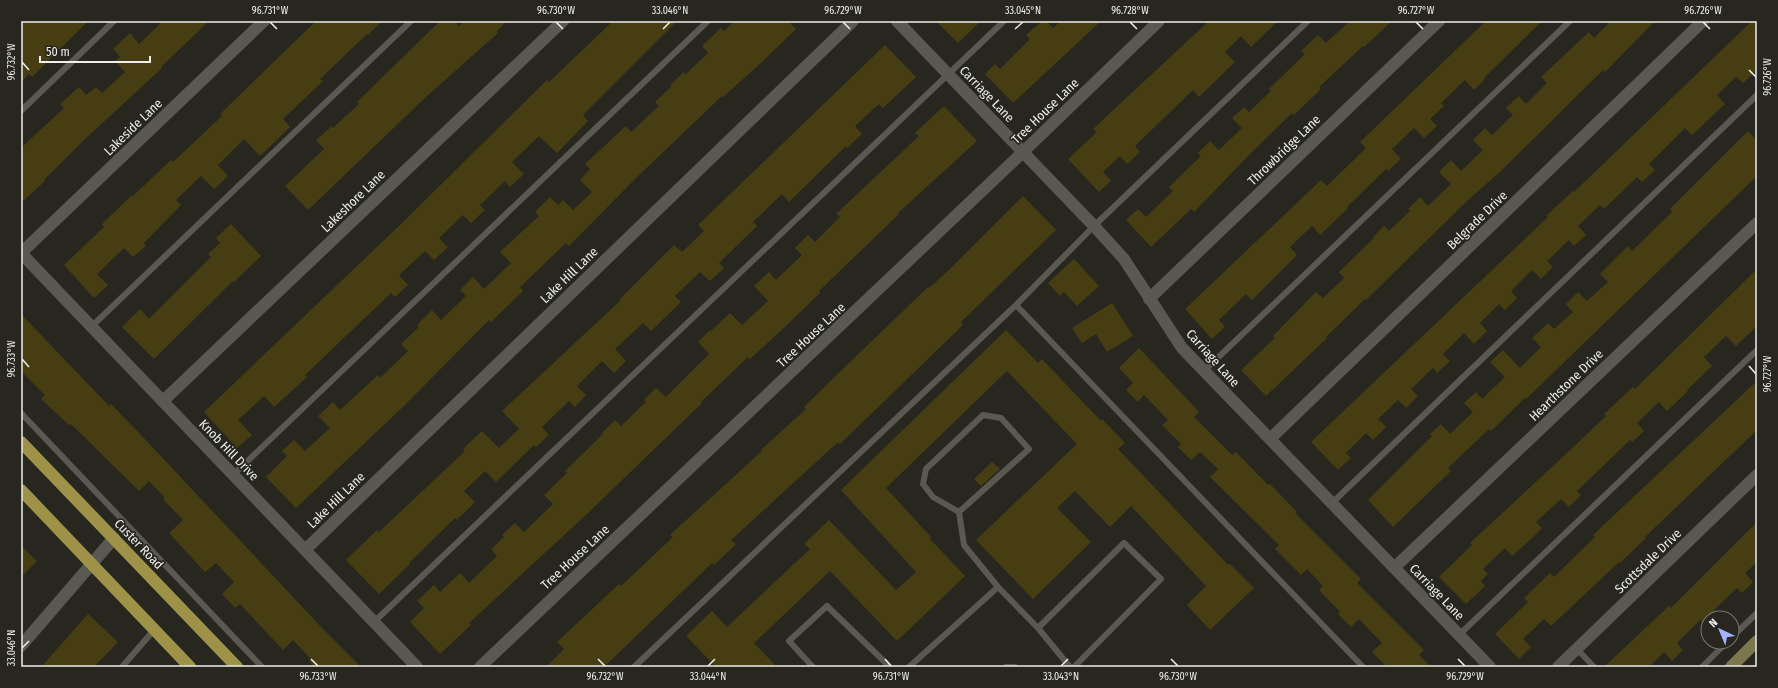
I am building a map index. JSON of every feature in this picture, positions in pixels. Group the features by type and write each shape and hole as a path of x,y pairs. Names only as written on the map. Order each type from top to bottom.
{"main road":[{"name":"Custer Road","path":"21,442 237,667"},
{"path":"21,490 190,667"},
{"path":"1731,667 1757,641"}],"street":[{"name":"Lakeside Lane","path":"21,253 264,21"},
{"name":"Lakeshore Lane","path":"163,402 563,21"},
{"name":"Lake Hill Lane","path":"305,550 853,21"},
{"name":"Carriage Lane","path":"898,21 1124,259 1182,348 1490,667"},
{"name":"Tree House Lane","path":"480,667 1159,21"},
{"name":"Throwbridge Lane","path":"1149,299 1439,21"},
{"name":"Belgrade Drive","path":"1270,439 1703,21"},
{"name":"Hearthstone Drive","path":"1394,568 1757,223"},
{"name":"Knob Hill Drive","path":"21,253 417,667"},
{"name":"Scottsdale Drive","path":"1558,667 1757,475"},
{"path":"21,646 114,538"}],"lane":[{"path":"21,111 114,21"},
{"path":"91,327 411,21"},
{"path":"233,475 708,21"},
{"path":"374,622 1004,21"},
{"path":"634,667 1016,305 1094,226 1308,21"},
{"path":"1204,371 1570,21"},
{"path":"1332,503 1757,95"},
{"path":"1016,305 1363,667"},
{"path":"1459,634 1757,350"},
{"path":"21,413 262,667"},
{"path":"983,415 1001,418 1029,449 959,512 933,497 923,484 926,469 983,415"},
{"path":"959,512 964,545 998,587 1038,628 1070,667"},
{"path":"1038,628 1124,543 1161,578 1074,667"},
{"path":"909,667 998,587"},
{"path":"813,667 789,641 826,606 890,667"},
{"path":"1740,630 1757,613"},
{"path":"122,667 154,630"},
{"path":"1576,649 1594,667"},
{"path":"1702,667 1719,650"},
{"path":"1006,667 1016,667"}],"building":[{"path":"21,21 88,21 32,77 29,74 21,82"},
{"path":"163,21 209,21 161,67 162,68 82,142 44,180 45,181 21,203 21,148 64,108 60,104 79,87 86,95 96,87 102,93 125,72 115,61 120,57 113,49 130,33 139,44"},
{"path":"316,21 382,21 320,79 323,81 283,119 290,127 260,156 244,139 218,165 228,176 214,189 201,176 176,200 181,205 144,243 146,246 133,257 124,248 97,274 108,285 94,298 64,265 104,227 102,224 171,160 173,162 222,116 220,114"},
{"path":"440,21 454,21 459,26 464,21 507,21 497,31 498,33 426,97 308,210 285,186 324,149 316,140 332,126 333,128 359,104 357,102"},
{"path":"613,21 677,21 583,115 588,121 557,153 539,136 512,162 524,174 510,187 505,181 480,205 485,210 471,223 463,215 439,238 448,247 434,260 425,251 399,275 408,285 395,297 391,293 305,375 307,377 274,407 264,396 238,420 252,435 237,448 204,412 400,225 547,80 549,82"},
{"path":"734,21 788,21 796,29 763,61 723,97 722,96 637,177 569,246 566,243 520,287 523,291 491,322 489,320 405,405 296,508 266,477 287,456 282,451 294,440 305,451 330,428 318,416 333,402 340,410 378,375 380,378 408,351 401,344 419,327 417,325 432,310 441,320 466,296 460,290 473,277 484,289 511,263 500,252 539,216 535,212 550,197 558,205 563,200 573,210 592,192 580,180 590,169 585,164 626,126 631,132 659,106 655,102 672,86 670,85 684,72 686,74 708,53 702,46 721,28 724,31"},
{"path":"936,21 981,21 958,43"},
{"path":"1042,21 1046,21 1053,28 1061,21 1101,21 1013,103 985,74 995,64 1000,69 1030,39 1026,35"},
{"path":"1209,21 1278,21 1251,47 1241,36 1225,52 1235,62 1199,97 1193,90 1135,146 1140,152 1127,164 1120,156 1103,172 1111,181 1099,192 1068,159 1097,132 1093,129"},
{"path":"1350,21 1392,21 1319,87 1321,89 1294,115 1292,113 1194,212 1191,209 1151,247 1126,220 1138,209 1146,217 1173,191 1169,187 1201,156 1198,153 1210,141 1219,150 1242,128 1232,118 1244,107 1249,112 1271,91 1269,89 1305,54 1301,51 1318,35 1326,43"},
{"path":"1486,21 1542,21 1484,78 1485,79 1474,90 1465,80 1441,103 1444,106 1430,119 1437,126 1424,138 1414,128 1392,149 1401,159 1388,171 1386,169 1320,235 1312,226 1290,247 1297,255 1252,300 1246,294 1219,320 1225,327 1212,339 1185,309 1321,180 1327,186 1366,148 1360,142"},
{"path":"1611,21 1655,21 1605,72 1603,70 1502,170 1467,201 1266,396 1241,370 1275,338 1273,336 1316,292 1323,298 1344,278 1339,272 1374,238 1373,237 1384,226 1389,231 1410,211 1408,209 1420,197 1428,206 1451,184 1439,172 1451,160 1461,171 1483,150 1473,140 1485,128 1492,135 1513,115 1506,108 1519,96 1526,104 1547,83 1541,77 1589,32 1594,38"},
{"path":"1752,21 1757,21 1757,70 1743,83 1736,77 1717,95 1725,104 1692,135 1685,128 1649,164 1655,170 1642,182 1637,177 1604,209 1600,205 1578,226 1586,235 1574,246 1569,240 1547,261 1553,267 1541,279 1532,270 1511,291 1517,298 1505,310 1499,304 1480,323 1487,331 1474,344 1464,333 1443,354 1450,361 1437,373 1433,368 1411,389 1418,396 1406,408 1398,400 1378,419 1386,427 1373,440 1366,433 1346,453 1351,458 1338,470 1311,442"},
{"path":"885,45 916,77 883,108 879,104 855,126 862,134 847,148 846,146 789,202 782,194 753,222 757,226 719,263 724,268 710,281 700,272 675,296 681,302 651,331 643,323 615,349 626,361 614,373 602,361 577,386 586,395 575,407 569,401 542,427 549,435 536,447 534,445 496,482 485,471 464,491 475,502 457,520 455,518 379,594 346,560 377,530 379,532 465,451 463,449 482,431 499,448 519,429 502,411 621,300 620,299 674,245 682,252 704,231 698,225"},
{"path":"944,106 977,141 898,213 899,214 819,291 820,293 789,323 750,359 748,357 587,514 469,623 471,625 440,654 410,622 424,608 417,601 434,585 440,592 460,573 469,583 497,556 491,549 504,537 502,535 515,523 524,532 553,504 544,495 567,473 565,471 603,434 602,433 615,420 621,426 646,402 644,400 656,388 666,397 709,354 698,342 730,313 742,325 768,301 754,286 769,272 776,280 802,255 795,248 808,235 815,242 840,217 836,214 919,136 915,133"},
{"path":"1748,131 1757,140 1757,176 1526,399 1525,398 1491,431 1489,429 1448,468 1451,471 1393,527 1368,500 1432,436 1430,434 1441,424 1450,434 1473,412 1464,403 1476,392 1482,399 1505,377 1490,362 1503,350 1520,368 1541,347 1532,338 1548,323 1554,329 1573,312 1566,304 1578,292 1587,301 1608,282 1600,274 1628,246 1632,251 1672,212 1670,209"},
{"path":"1023,196 1056,230 961,322 963,325 840,444 838,442 731,540 736,544 714,565 712,563 604,667 546,667 564,649 557,642 619,584 621,586 673,537 670,535 806,409 804,407 928,287 929,288 950,269"},
{"path":"231,224 261,256 234,282 233,281 154,359 122,327 140,309 149,319 211,257 208,254 220,243 216,238"},
{"path":"1074,259 1099,286 1077,306 1064,292 1060,296 1048,283"},
{"path":"1757,269 1757,326 1736,346 1726,336 1704,357 1712,366 1687,390 1688,391 1667,411 1659,402 1637,423 1644,431 1632,442 1630,440 1577,491 1581,495 1569,507 1561,499 1536,522 1542,528 1530,540 1512,556 1505,548 1483,569 1488,574 1481,581 1485,586 1466,604 1439,577 1472,545 1470,543 1606,416 1604,414 1633,387 1635,389"},
{"path":"1112,303 1133,336 1107,352 1096,334 1082,343 1072,328"},
{"path":"21,314 109,406 111,404 140,434 323,629 361,667 314,667 309,661 311,659 293,640 283,650 240,604 235,608 222,594 234,582 216,563 205,572 169,533 183,520 163,499 165,498 149,481 139,491 71,424 69,425 41,399 45,395 21,371"},
{"path":"1006,330 1038,363 1042,359 1101,421 1102,419 1125,443 1118,449 1228,565 1230,564 1254,588 1210,630 1187,605 1206,586 1131,506 1110,527 1075,491 1057,508 1091,542 1033,599 976,540 1077,444 1007,371 886,488 931,537 930,539 965,576 897,641 830,571 754,643 777,667 716,667 686,636 712,611 727,627 810,549 804,544 829,520 896,590 916,572 841,490"},
{"path":"1139,348 1199,412 1194,417 1232,455 1236,452 1268,485 1270,484 1297,512 1295,513 1361,579 1357,583 1424,650 1419,655 1431,667 1387,667 1372,652 1382,643 1359,619 1351,627 1338,614 1340,612 1319,590 1323,586 1307,569 1301,575 1275,549 1279,545 1210,477 1218,469 1200,452 1191,460 1178,447 1181,444 1162,425 1168,420 1144,395 1138,402 1126,390 1133,383 1119,368"},
{"path":"1757,381 1757,430 1645,537 1646,538 1620,563 1619,562 1551,626 1544,619 1523,639 1531,647 1519,659 1495,634 1528,602 1524,598 1550,573 1554,577 1595,537 1593,535"},
{"path":"992,462 1000,469 981,486 974,479"},
{"path":"1757,522 1757,562 1745,573 1753,582 1742,593 1737,588 1714,610 1700,610 1700,620 1677,643 1683,650 1672,661 1664,652 1649,667 1604,667 1669,606 1671,608"},
{"path":"21,546 37,561 21,577"},
{"path":"88,614 118,642 94,667 41,667"}]}
